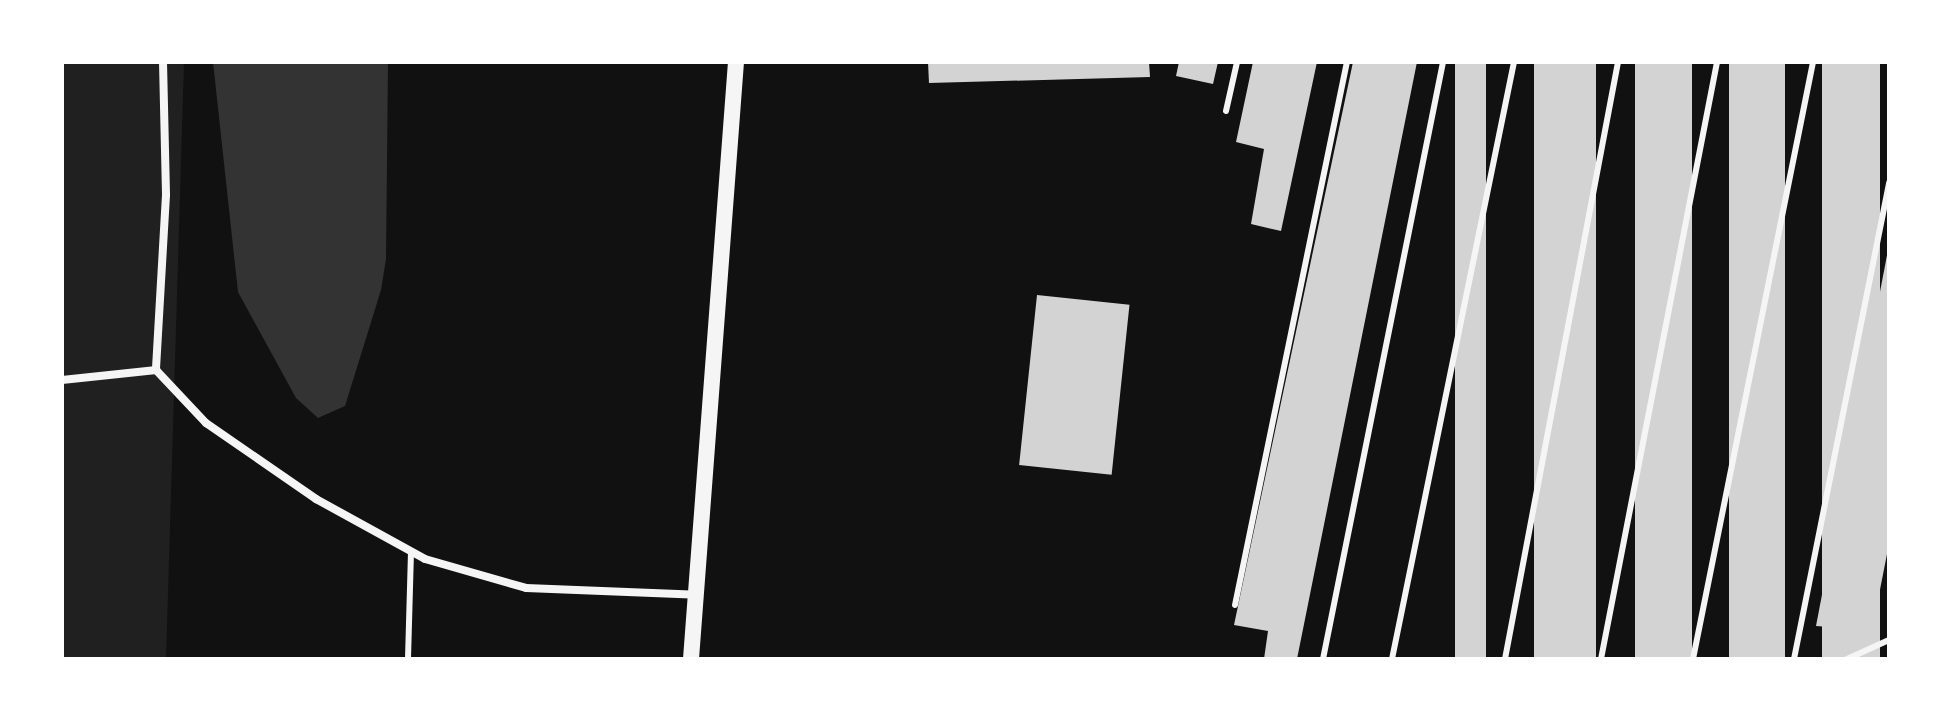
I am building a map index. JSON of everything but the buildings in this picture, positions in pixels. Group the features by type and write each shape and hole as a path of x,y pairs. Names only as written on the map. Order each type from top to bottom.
{"main road":[{"path":"691,659 736,62"}],"street":[{"path":"163,62 166,195 156,370 206,423 316,499 411,552 526,588 697,595"},
{"path":"62,380 156,370"}],"lane":[{"path":"1226,111 1237,62"},
{"path":"1235,605 1347,62"},
{"path":"1323,659 1443,62"},
{"path":"1392,659 1514,62"},
{"path":"1505,659 1618,62"},
{"path":"1601,659 1717,62"},
{"path":"1693,659 1813,62"},
{"path":"1794,659 1889,182"},
{"path":"408,659 411,552"},
{"path":"1847,659 1889,640"}],"shaded area":[{"path":"62,62 184,62 166,659 62,659"},
{"path":"213,62 388,62 386,259 381,290 345,406 318,418 296,398 238,292"}]}
